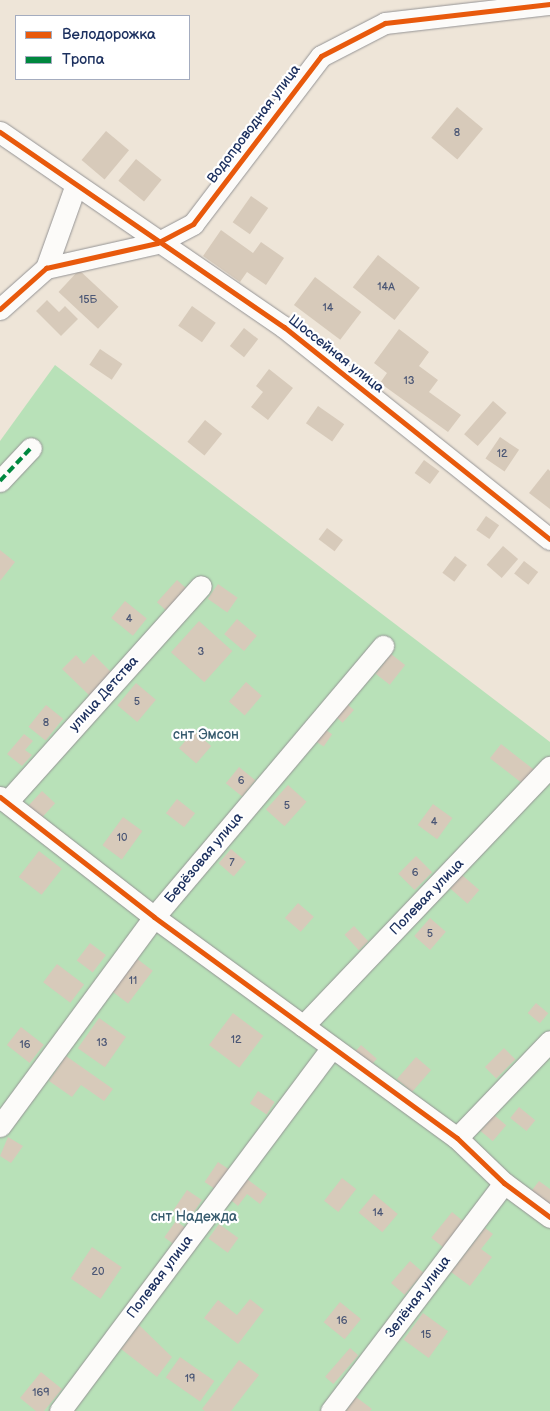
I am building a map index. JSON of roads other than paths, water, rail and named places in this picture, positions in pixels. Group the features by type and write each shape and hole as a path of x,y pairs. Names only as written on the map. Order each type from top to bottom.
{"street":[{"name":"Водопроводная улица","path":"0,309 46,268 157,243 193,224 320,56 385,23 550,4"},
{"name":"Шоссейная улица","path":"0,132 75,187 284,327 550,539"},
{"path":"46,268 75,187"},
{"path":"0,481 31,448"},
{"name":"улица Детства","path":"4,799 201,586"},
{"name":"Берёзовая улица","path":"0,1126 154,917 383,646"},
{"name":"Полевая улица","path":"304,1026 550,767"},
{"path":"4,799 154,917 456,1138 504,1183 550,1217"},
{"path":"456,1138 550,1041"},
{"name":"Полевая улица","path":"60,1411 332,1047"},
{"name":"Зелёная улица","path":"331,1411 504,1183"}],"park label":[{"name":"снт Эмсон","path":"206,735"},
{"name":"снт Надежда","path":"194,1217"}]}
